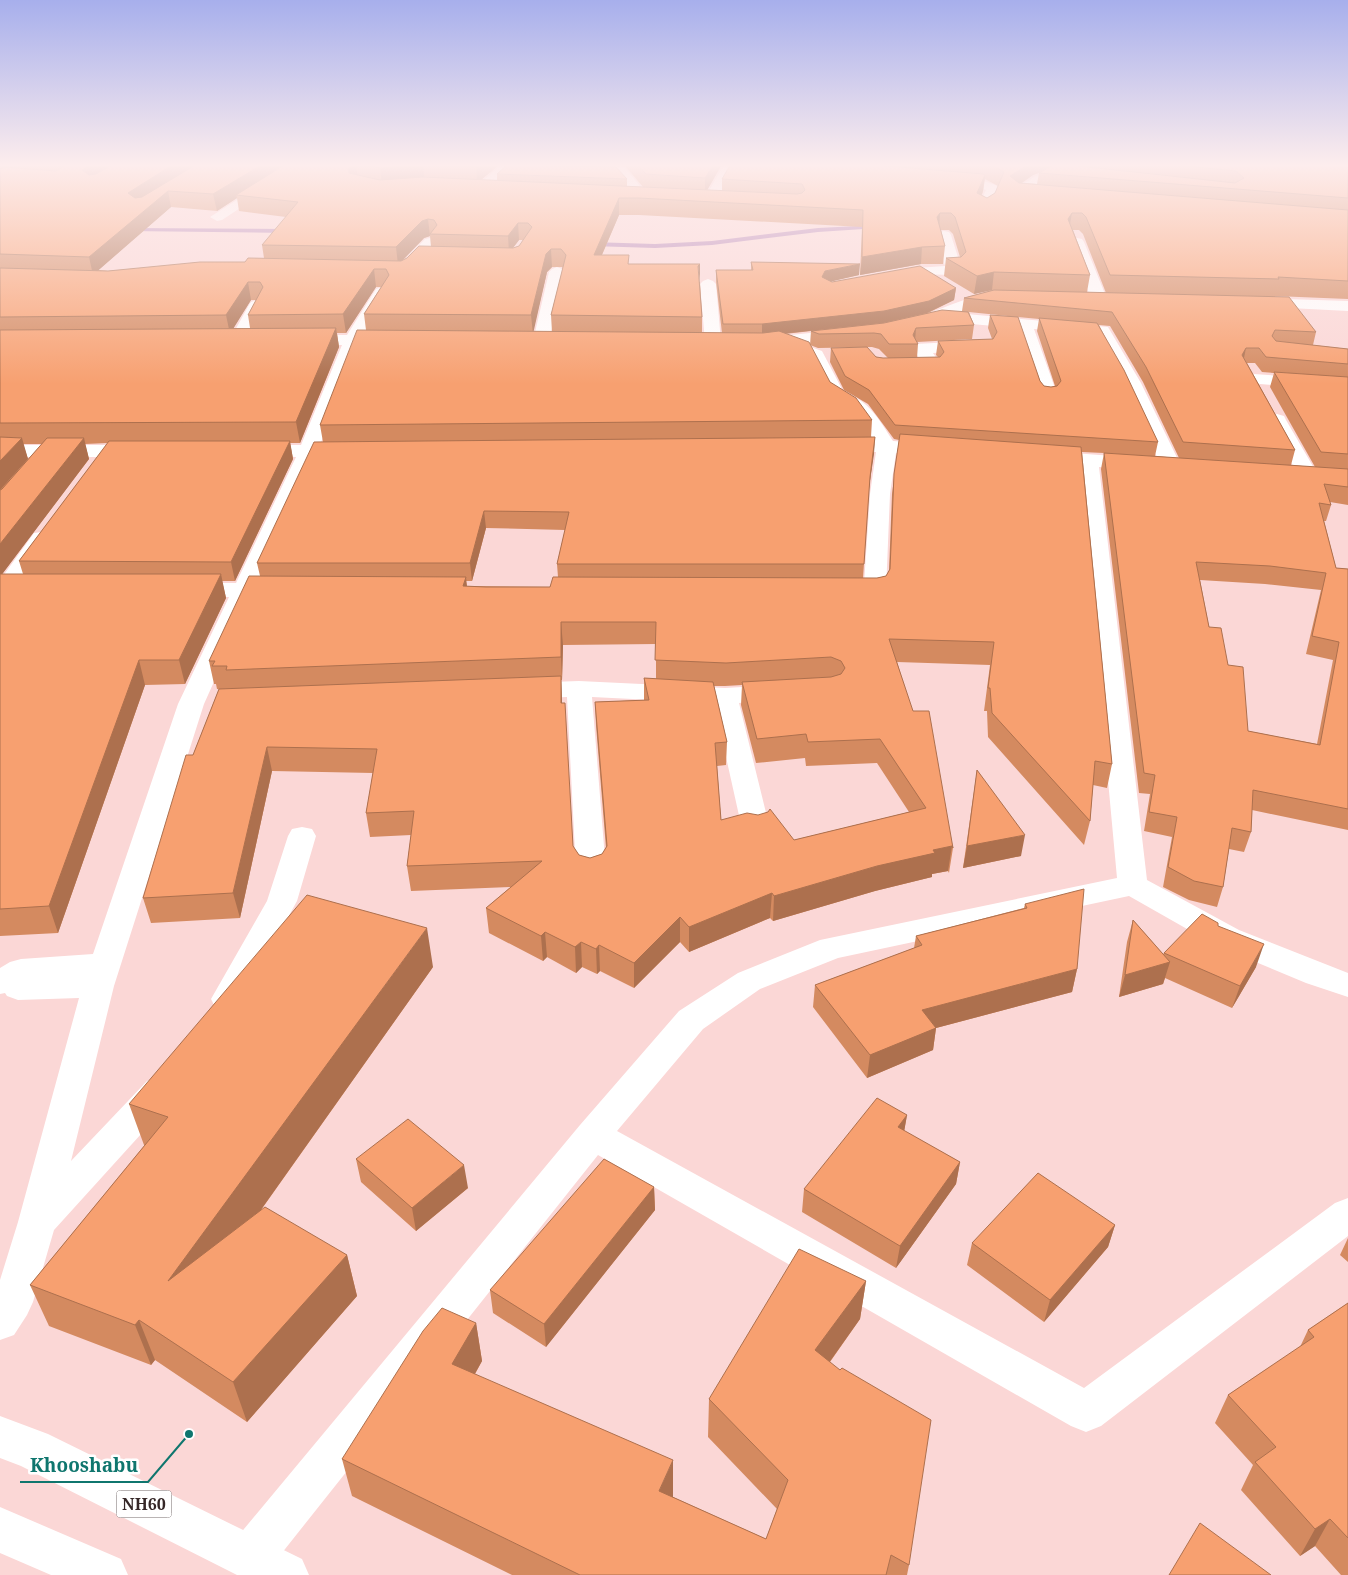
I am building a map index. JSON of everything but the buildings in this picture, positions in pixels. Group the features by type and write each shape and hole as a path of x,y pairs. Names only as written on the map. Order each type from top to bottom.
{"main road":[{"path":"903,274 921,271 954,270 945,238"},
{"path":"1075,238 1099,299"},
{"path":"0,1322 14,1302 102,975 190,704 308,451 352,340 383,282 403,272 430,242"},
{"path":"416,257 436,258"},
{"path":"921,271 971,301"},
{"path":"542,341 557,272"},
{"path":"708,284 713,342"},
{"path":"900,326 938,317 963,303 992,297 1017,296"},
{"path":"1081,298 1119,299"},
{"path":"1238,303 1348,306"},
{"path":"237,341 257,305"},
{"path":"938,317 1102,330 1132,383 1171,466"},
{"path":"892,365 932,365 921,348 985,346 974,320"},
{"path":"1024,324 1048,394"},
{"path":"694,342 779,341 865,332"},
{"path":"285,340 402,340"},
{"path":"217,341 256,341"},
{"path":"522,341 560,341"},
{"path":"779,341 816,355 835,355"},
{"path":"816,355 836,395 849,400 866,413 887,446 880,494 875,591 832,591"},
{"path":"1288,474 1316,476 1267,401 1252,374 1348,386"},
{"path":"819,447 887,446 954,451"},
{"path":"0,451 47,451 101,459 155,451"},
{"path":"29,472 47,451"},
{"path":"231,451 367,451"},
{"path":"1030,456 1190,467"},
{"path":"1088,460 1133,885"},
{"path":"2,589 55,521"},
{"path":"2,589 35,589"},
{"path":"164,590 304,590"},
{"path":"579,689 591,871"},
{"path":"499,692 579,689 724,696 800,692"},
{"path":"724,696 756,829"},
{"path":"190,704 220,703"},
{"path":"215,1022 282,901 302,836"},
{"path":"268,1566 593,1135 691,1020 749,981 831,948 1133,885 1228,938 1317,975 1348,985"},
{"path":"0,983 18,988 102,975"},
{"path":"37,1222 180,1069"},
{"path":"593,1135 1086,1412 1348,1214"},
{"name":"NH60","path":"0,1437 33,1449 268,1566"},
{"path":"0,1530 105,1575"}],"waterway":[{"path":"591,244 655,246 712,243 757,238"}],"place":[{"name":"Khooshabu","path":"189,1434"}]}
